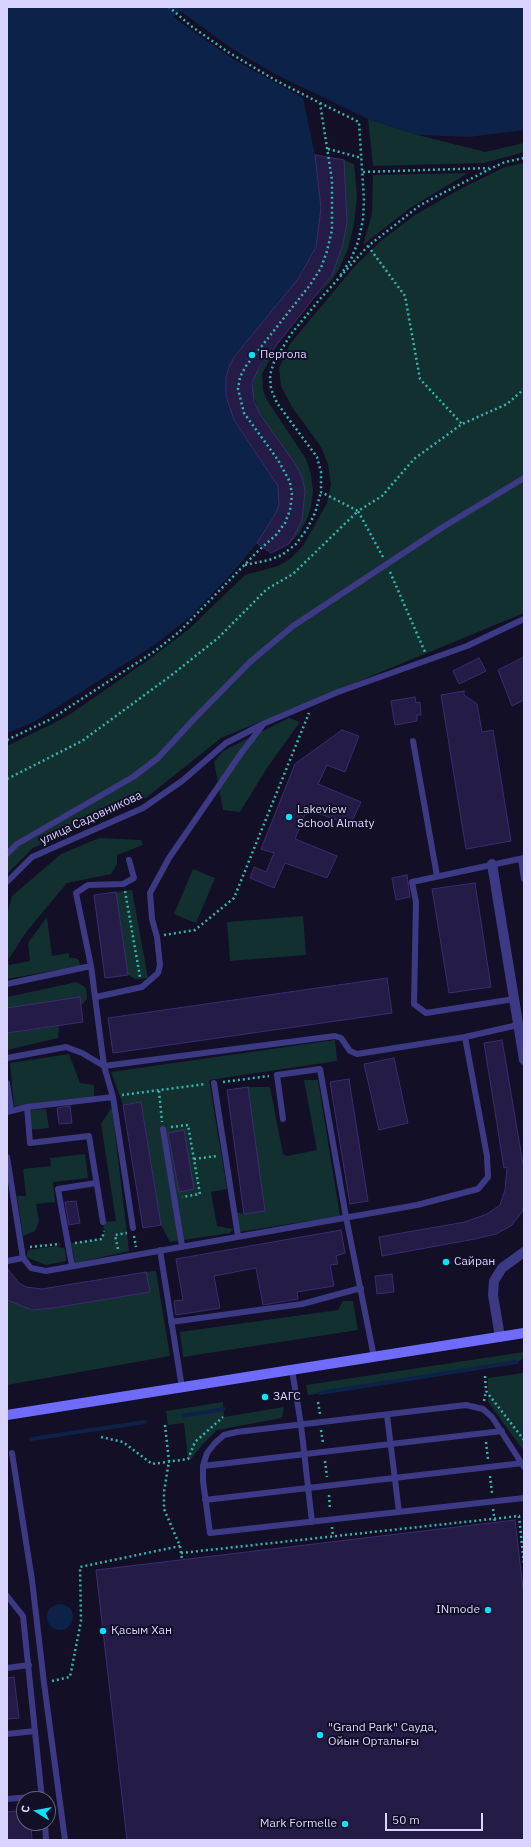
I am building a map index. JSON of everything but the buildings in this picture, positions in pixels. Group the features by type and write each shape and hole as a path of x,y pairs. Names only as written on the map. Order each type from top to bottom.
{"main road":[{"path":"7,1414 182,1388 524,1333"}],"street":[{"path":"492,864 518,1025 523,1045 524,1060"},
{"path":"500,1337 494,1295 494,1281 502,1268 524,1252"}],"lane":[{"path":"7,854 17,844 133,777 158,758 250,662 293,626 443,527 524,478"},
{"name":"улица Садовникова","path":"7,882 32,857 143,808 182,781 226,743 264,723 313,704 338,692 467,646 524,619"},
{"path":"96,997 142,987 158,973 160,965 157,937 152,919 150,894 169,858 242,752 264,723"},
{"path":"413,741 437,876"},
{"path":"514,999 426,1013 414,1004 416,902 412,882 492,864 522,859 524,878"},
{"path":"129,860 134,878 123,884 88,885 76,893 91,966 104,1066 113,1096 133,1228"},
{"path":"7,984 91,966"},
{"path":"7,1058 66,1047 82,1053 104,1066 335,1036 341,1038 350,1051 357,1054 465,1038 518,1025"},
{"path":"7,1157 22,1258 31,1268 46,1271 417,1205 478,1189 488,1177 487,1156 465,1038"},
{"path":"283,1119 277,1075 320,1069 346,1217 374,1357"},
{"path":"7,1083 9,1111 27,1107 113,1096"},
{"path":"214,1083 238,1236"},
{"path":"27,1107 30,1143 89,1136 103,1222"},
{"path":"163,1129 182,1246"},
{"path":"72,1266 58,1189 96,1183"},
{"path":"160,1250 182,1388"},
{"path":"7,1261 22,1258"},
{"path":"171,1322 302,1304 361,1288"},
{"path":"292,1370 301,1425 312,1522"},
{"path":"205,1500 523,1465 492,1417 483,1408 474,1406 237,1432 224,1436 215,1443 207,1453 203,1466 205,1500 210,1533 524,1498"},
{"path":"387,1415 399,1512"},
{"path":"203,1466 502,1431"},
{"path":"12,1453 32,1580 65,1840"},
{"path":"7,1596 23,1616 41,1791"},
{"path":"7,1668 29,1665"},
{"path":"7,1734 35,1731"}],"path":[{"path":"169,7 176,15 209,39 253,67 359,122 363,172 363,220 358,242 351,259 335,283"},
{"path":"7,740 51,719 155,651 179,632 276,535 286,523 292,495 290,482 284,470 244,413 239,401 238,389 240,377 256,351 310,285 321,268 327,251 332,230 333,207 328,149 320,103"},
{"path":"328,149 362,158"},
{"path":"245,565 269,560 282,555 296,544 310,524 321,492 321,472 316,457 277,403 271,389 270,375 274,362 291,334 368,246 419,206 505,162 524,158"},
{"path":"363,172 492,168"},
{"path":"368,246 405,296 420,379 462,424"},
{"path":"7,779 82,741 173,674 218,638 267,589 293,574 358,511 382,496 414,459 462,424 507,404 524,389"},
{"path":"321,492 358,511 387,565 428,660"},
{"path":"157,937 195,930 234,898 313,704"},
{"path":"123,884 142,987"},
{"path":"113,1096 277,1075"},
{"path":"158,1091 163,1129 188,1125 200,1194 175,1198"},
{"path":"194,1159 225,1155"},
{"path":"119,1258 115,1235 134,1232 137,1254"},
{"path":"484,1376 486,1392 524,1440"},
{"path":"318,1402 320,1414"},
{"path":"101,1437 123,1442 152,1464 188,1459 195,1442 223,1417"},
{"path":"165,1425 170,1461 164,1492 164,1509 180,1546 182,1560"},
{"path":"321,1427 323,1445"},
{"path":"325,1459 327,1478"},
{"path":"328,1491 330,1510"},
{"path":"181,1553 519,1516 524,1564"},
{"path":"332,1524 333,1536"},
{"path":"44,1683 70,1677 81,1621 80,1566 180,1546"}],"green space":[{"path":"368,119 418,135 485,152 524,143 524,152 484,163 373,166"},
{"path":"344,160 354,164 357,197 354,224 348,249 339,269 332,280 316,298 332,275 343,244 347,222"},
{"path":"524,163 524,613 221,738 146,798 33,848 7,874 7,746 66,717 147,661 189,629 245,575 278,566 290,559 303,546 327,503 331,485 328,464 321,447 292,407 281,386 279,368 290,344 354,267 382,240 415,215 462,188 505,167"},
{"path":"468,173 410,208 363,245 372,214 373,175"},
{"path":"277,345 262,374 263,390 267,400 306,459 311,474 313,491 311,507 307,519 300,532 289,544 302,520 305,491 302,477 259,413 252,391 254,375"},
{"path":"289,718 300,722 267,768 240,812 223,810 214,762 223,751"},
{"path":"99,838 141,840 143,845 117,855 117,864 111,874 67,883 27,931 8,960 9,965 30,961 28,943 47,917 52,956 69,953 69,958 79,960 80,966 7,979 7,914 12,896 61,854"},
{"path":"193,869 215,878 196,923 174,914"},
{"path":"132,890 148,978 136,979 128,975 116,892"},
{"path":"303,916 306,955 230,961 227,922"},
{"path":"77,982 86,988 87,999 82,1005 79,998 7,1008 7,997"},
{"path":"59,1026 58,1038 7,1050 7,1033"},
{"path":"335,1040 337,1061 209,1080 227,1189 211,1192 217,1226 233,1229 230,1233 170,1242 161,1225 141,1102 123,1105 111,1072"},
{"path":"69,1054 80,1083 94,1085 94,1096 14,1106 10,1063"},
{"path":"304,1080 318,1080 340,1216 239,1232 236,1212 244,1214 248,1087 270,1087 283,1154 287,1156 317,1150"},
{"path":"112,1107 129,1251 75,1263 71,1243 102,1239 104,1232 103,1222 116,1221 101,1124"},
{"path":"46,1109 49,1128 29,1130 27,1110"},
{"path":"85,1154 88,1178 53,1182 55,1202 36,1204 39,1221 35,1231 23,1236 17,1196 26,1196 23,1169 51,1166 50,1158"},
{"path":"57,1246 65,1249 66,1261 46,1265 26,1257 28,1250"},
{"path":"156,1271 170,1356 7,1385 7,1299 32,1310 53,1308 149,1292 146,1272"},
{"path":"343,1301 353,1301 358,1330 183,1357 180,1332 338,1310"},
{"path":"524,1352 524,1358 517,1362 308,1395 306,1385"},
{"path":"524,1373 524,1451 488,1402 488,1378"},
{"path":"223,1402 224,1417 284,1407 282,1418 217,1430 190,1460 188,1459 184,1423 168,1425 166,1411"}],"water":[{"path":"7,7 524,7 524,130 469,137 417,135 368,119 275,74 234,50 180,11 173,17 233,59 303,98 315,155 321,208 316,247 298,279 234,357 226,378 226,396 229,408 240,430 274,477 278,486 279,505 276,513 257,543 234,571 191,616 156,644 34,722 7,733"},
{"path":"60,1604 69,1608 73,1617 69,1626 60,1630 51,1626 47,1617 51,1608"}],"waterway":[{"path":"320,1393 517,1362"},
{"path":"183,1416 224,1409"},
{"path":"31,1439 145,1422"}],"place":[{"name":"Пергола","path":"252,355"},
{"name":"Lakeview School Almaty","path":"289,817"},
{"name":"Сайран","path":"446,1262"},
{"name":"ЗАГС","path":"265,1397"},
{"name":"INmode","path":"488,1610"},
{"name":"Қасым Хан","path":"103,1631"},
{"name":"\"Grand Park\" Сауда, Ойын Орталығы","path":"320,1735"},
{"name":"Mark Formelle","path":"345,1824"}]}
